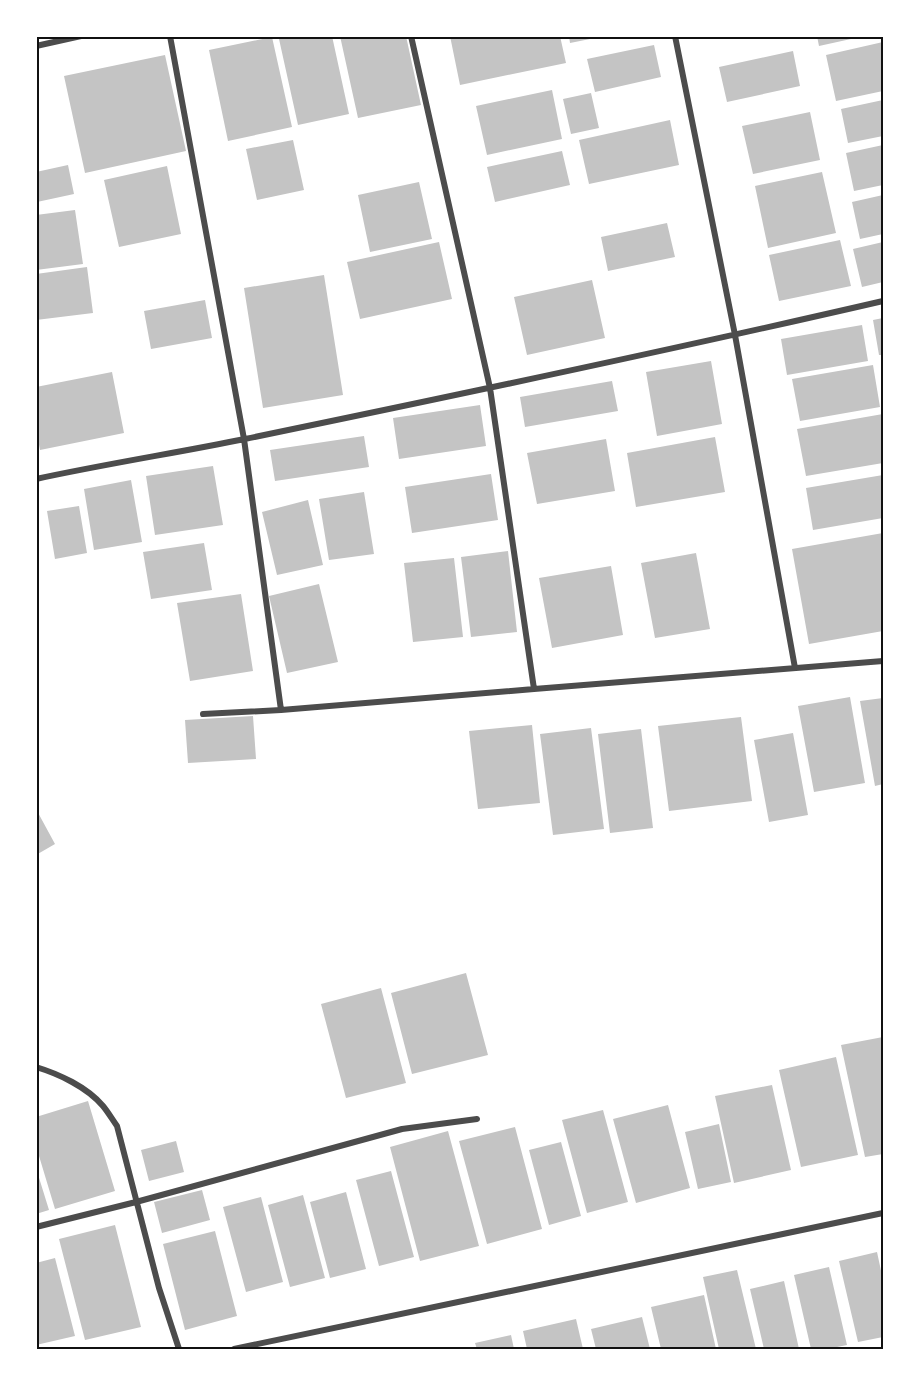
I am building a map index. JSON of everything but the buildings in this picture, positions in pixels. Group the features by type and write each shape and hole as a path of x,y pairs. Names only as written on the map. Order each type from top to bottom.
{"street":[{"path":"36,46 81,36"},
{"path":"170,36 244,439 281,710"},
{"path":"411,36 490,388 534,688"},
{"path":"675,36 735,335 795,668"},
{"path":"36,479 490,388 883,301"},
{"path":"203,714 281,710 534,688 883,662"},
{"path":"36,1067 50,1071 79,1086 102,1105 117,1126 159,1288 179,1349"},
{"path":"36,1227 402,1129 477,1119"},
{"path":"234,1349 883,1213"}]}
